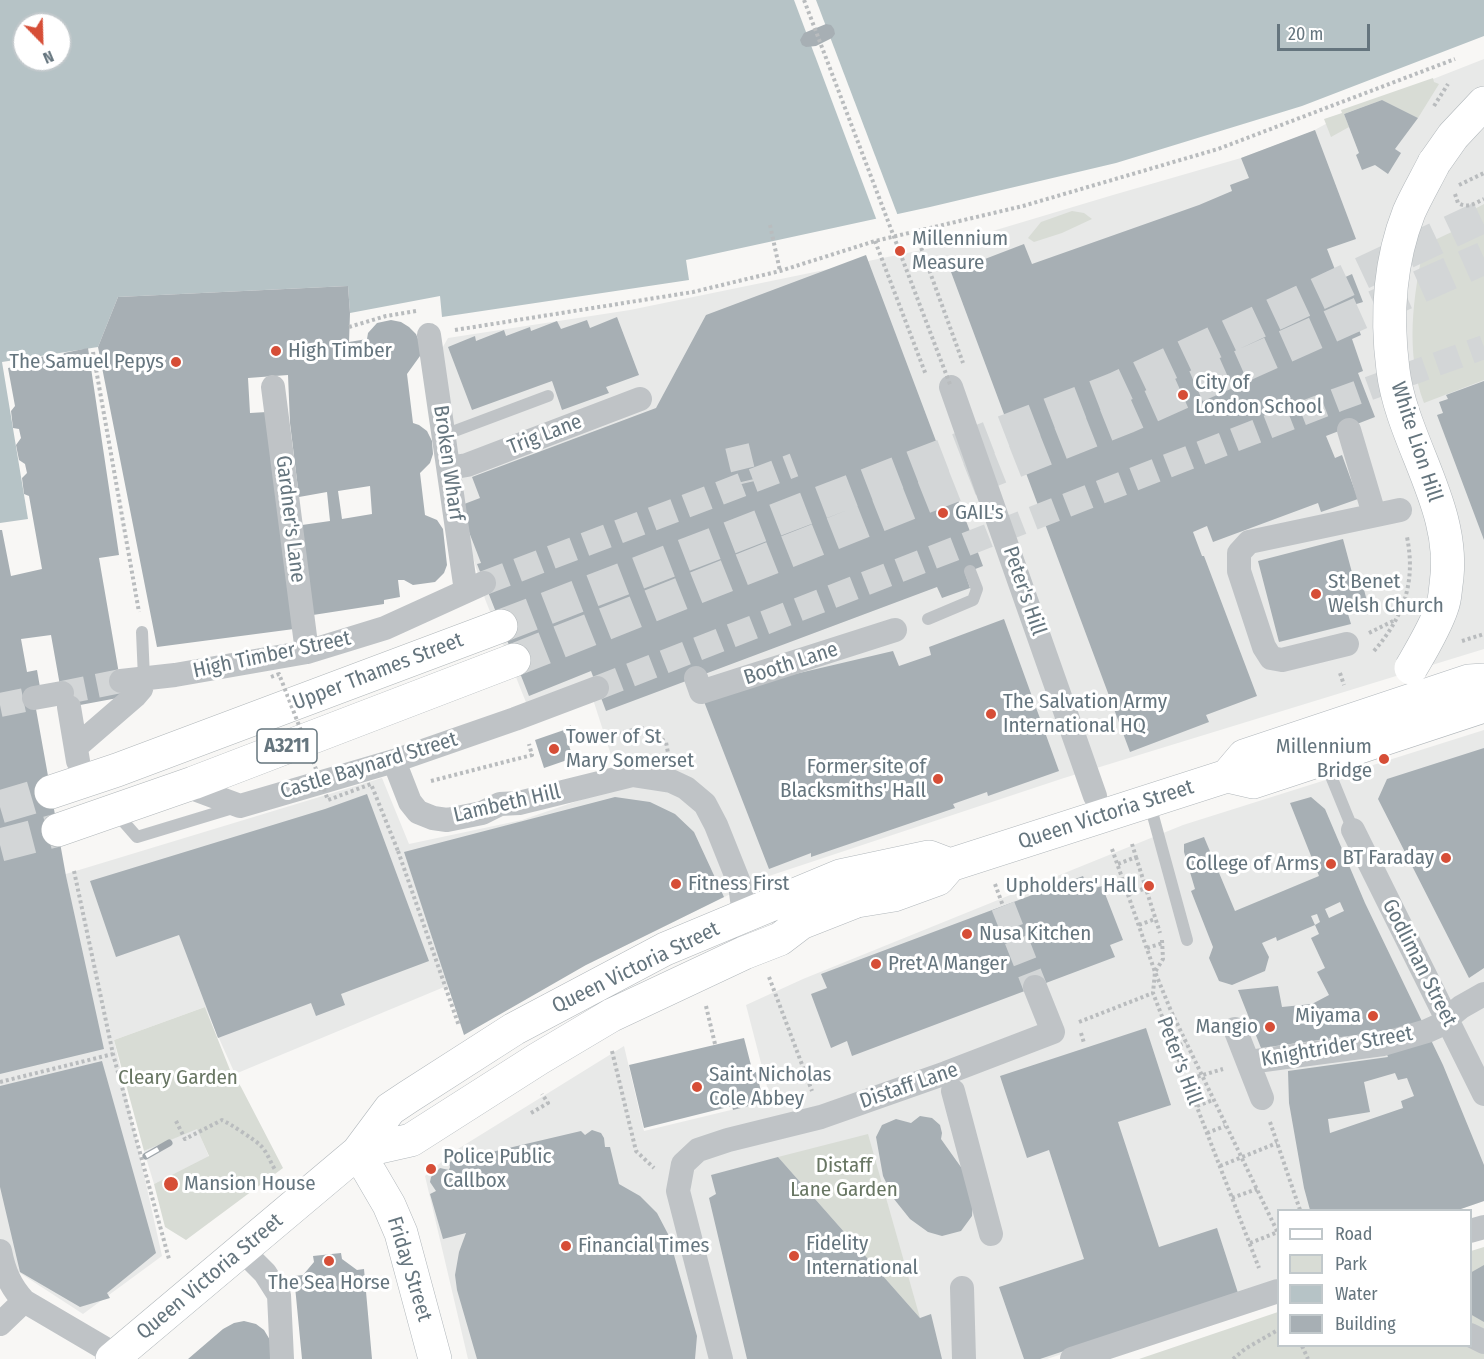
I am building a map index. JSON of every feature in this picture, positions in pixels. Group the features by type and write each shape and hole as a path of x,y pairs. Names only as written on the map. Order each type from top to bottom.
{"street":[{"name":"White Lion Hill","path":"1373,713 1411,668 1443,606 1448,572 1447,543 1437,506 1399,399 1393,371 1388,309 1393,268 1409,213 1434,163 1453,136 1484,103"},
{"name":"Broken Wharf","path":"429,335 449,468 475,587"},
{"name":"Peter's Hill","path":"940,385 1095,796"},
{"name":"Gardner's Lane","path":"273,387 307,652"},
{"name":"Trig Lane","path":"449,468 467,465 640,399"},
{"path":"1349,430 1374,514"},
{"path":"1347,644 1282,660 1271,658 1264,647 1239,571 1239,553 1249,542 1400,510"},
{"name":"High Timber Street","path":"133,680 307,652 385,628 475,587"},
{"name":"Upper Thames Street","path":"66,787 501,626"},
{"name":"Booth Lane","path":"697,690 895,630"},
{"name":"Upper Thames Street","path":"58,830 193,783 514,660"},
{"path":"76,747 141,689 133,680"},
{"name":"Queen Victoria Street","path":"1319,746 1373,713 1469,681 1484,680"},
{"name":"Castle Baynard Street","path":"240,806 394,761 597,688"},
{"path":"34,698 65,700 76,747 66,787"},
{"name":"Queen Victoria Street","path":"358,1152 411,1140 612,1015 744,953 780,939 801,923 857,901 894,895 938,879 950,864 1227,776 1244,756 1319,746 1484,706"},
{"name":"Lambeth Hill","path":"394,761 410,802 418,812 433,818 447,819 482,813 500,804 519,803 632,775 671,781 686,788 705,804 740,885 744,915"},
{"path":"193,783 197,790 240,806"},
{"name":"Godliman Street","path":"1353,830 1484,1094"},
{"name":"Queen Victoria Street","path":"24,1301 114,1357 358,1152 390,1110 514,1029 665,949 840,876 929,857 950,864"},
{"path":"1035,987 1053,1032"},
{"name":"Knightrider Street","path":"1249,1062 1383,1044 1438,1026 1484,994"},
{"path":"1235,1029 1262,1098"},
{"name":"Distaff Lane","path":"721,1359 678,1191 683,1164 698,1150 728,1140 821,1117 1053,1032"},
{"path":"953,1091 991,1234"},
{"name":"Friday Street","path":"358,1152 389,1205 401,1233 435,1359"},
{"path":"242,1250 265,1273 279,1295 282,1359"},
{"path":"0,1251 8,1278 14,1290 24,1301 0,1324"},
{"path":"962,1288 964,1359"},
{"path":"1072,1359 1277,1291"}],"lane":[{"path":"444,435 548,396"},
{"path":"928,618 973,600 977,590 970,571"},
{"path":"133,680 142,632"},
{"name":"Godliman Street","path":"1319,746 1353,830"},
{"path":"1149,800 1186,940"},
{"name":"Castle Baynard Street","path":"113,810 137,837 240,806"}],"path":[{"path":"804,0 940,385"},
{"path":"349,327 386,316 424,309 429,335 693,292 780,271 875,241 1023,206 1218,149 1455,59"},
{"path":"1484,173 1458,185 1455,196 1458,203 1467,207 1484,199"},
{"path":"770,225 780,271"},
{"path":"915,231 964,366"},
{"path":"875,241 940,385"},
{"path":"93,352 142,632"},
{"path":"1373,651 1396,620 1411,579 1411,552 1400,510"},
{"path":"1461,641 1484,633"},
{"path":"270,676 279,674 328,800 371,784 398,851 460,1030"},
{"path":"558,727 569,724 574,741 645,728 666,742 669,763"},
{"path":"424,783 532,754 527,737"},
{"path":"1132,844 1163,943 1163,958 1155,972 1225,1126 1277,1230"},
{"name":"Peter's Hill","path":"1112,849 1155,972 1153,993 1260,1270"},
{"path":"1118,864 1136,857"},
{"path":"74,871 113,1054 169,1259"},
{"path":"993,879 1004,906"},
{"path":"1128,894 1146,888"},
{"path":"1139,925 1155,919"},
{"path":"1147,948 1163,943"},
{"path":"770,980 814,1097"},
{"path":"1053,1032 1153,993"},
{"path":"707,1011 715,1044"},
{"path":"1174,1047 1186,1043"},
{"path":"612,1047 636,1151 659,1173"},
{"path":"0,1082 113,1054"},
{"path":"1186,1080 1225,1068"},
{"path":"531,1113 548,1103 544,1097"},
{"path":"1262,1098 1300,1209"},
{"path":"1197,1106 1213,1100"},
{"path":"176,1121 185,1139 222,1120 232,1124 240,1133 261,1146 276,1172"},
{"path":"1207,1133 1225,1126"},
{"path":"1220,1166 1277,1143"},
{"path":"1232,1198 1257,1189"},
{"path":"1250,1243 1277,1232"},
{"path":"1233,1359 1245,1349 1277,1331"}],"shaded area":[{"path":"1484,59 1484,649 1064,778 763,878 586,965 449,985 235,1074 205,1007 114,1040 162,1256 83,1314 0,1260 0,894 382,778 409,844 522,820 621,786 589,687 529,710 485,599 457,501 440,352 448,338 630,310 946,245 1241,158 1311,132 1344,114"},
{"path":"1484,730 1484,1201 1461,1209 1277,1209 1277,1279 1233,1297 1047,1359 468,1359 425,1176 453,1152 624,1046 644,1131 764,1102 770,1098 746,1005 803,979 1183,825"},
{"path":"197,1128 209,1157 154,1184 144,1151"}],"green space":[{"path":"1433,78 1434,82 1439,84 1418,118 1382,100 1344,114 1349,127 1331,137 1324,119 1342,113 1341,110"},
{"path":"1484,204 1484,380 1424,403 1414,364 1413,324 1424,245 1473,222 1469,212"},
{"path":"1072,211 1084,213 1092,219 1062,233 1034,242 1028,238 1041,222"},
{"name":"Cleary Garden","path":"205,1007 230,1070 283,1168 186,1240 165,1227 154,1184 209,1156 197,1129 144,1151 114,1040"},
{"name":"Distaff Lane Garden","path":"868,1134 920,1318 778,1157"},
{"path":"1484,1247 1484,1359 1139,1359 1277,1312 1277,1347 1472,1347 1472,1251"}],"water":[{"path":"0,0 1484,0 1484,36 1302,106 1116,163 930,207 686,260 689,280 442,317 440,296 350,313 348,286 118,297 98,347 2,362 28,519 0,523"}],"pier":[{"path":"794,0 816,0 898,216 877,221"}],"building":[{"path":"826,24 831,25 834,29 835,34 832,38 816,46 802,45 800,40 804,33"},
{"path":"1382,100 1418,118 1395,149 1401,153 1388,174 1375,165 1362,170 1356,155 1359,153 1344,114"},
{"name":"City of London School","path":"1315,130 1356,239 1327,249 1339,280 1352,274 1363,302 1350,306 1361,335 1352,339 1363,371 1358,373 1375,417 1326,436 1335,458 1342,455 1358,499 1321,512 1318,503 1213,542 1207,526 1193,532 1257,696 1206,715 1209,722 1130,752 951,272 1024,244 1032,264 1199,205 1232,191 1230,185 1249,178 1241,158"},
{"path":"866,255 983,566 965,573 970,588 942,598 937,587 606,711 591,671 529,696 477,564 481,563 459,506 480,498 472,477 656,408 706,315"},
{"path":"348,286 349,342 367,339 368,333 377,323 391,320 409,327 416,334 421,346 420,356 407,374 413,423 427,431 432,441 433,454 430,463 420,473 425,515 437,520 443,529 447,565 444,573 435,582 413,585 404,580 398,580 400,597 384,600 384,604 313,615 302,525 330,521 327,492 299,497 290,423 288,375 248,378 250,413 267,412 294,629 157,647 98,347 118,297","holes":["370,486 372,514 342,519 338,491"]},
{"path":"617,317 639,375 606,387 609,393 562,410 552,381 472,410 448,347 475,336 476,341 504,330 506,336 530,327 531,331 557,321 561,329 587,320 590,328"},
{"path":"88,348 119,555 99,558 123,697 64,708 51,635 21,639 27,672 37,670 41,693 34,698 66,876 104,1049 0,1074 0,530 2,530 11,576 42,569 29,496 24,494 22,478 27,473 25,464 19,460 16,445 21,438 19,429 13,428 11,411 15,406 8,368 29,364 31,358 47,356 53,360 61,359 64,353"},
{"path":"1484,381 1484,540 1437,415 1443,413 1439,402 1448,399 1446,395"},
{"name":"St Benet Welsh Church","path":"1343,539 1354,580 1361,578 1369,609 1348,614 1351,624 1279,642 1258,561"},
{"path":"1004,619 1059,771 988,796 987,792 953,804 955,808 811,857 811,853 769,869 703,699 761,682 893,651 899,666 931,655 929,647"},
{"name":"Tower of St Mary Somerset","path":"564,730 573,758 544,768 535,740"},
{"name":"BT Faraday","path":"1484,748 1484,968 1469,978 1378,799 1387,779"},
{"path":"367,794 429,961 341,994 345,1005 316,1016 311,1003 218,1038 179,935 116,957 90,881"},
{"path":"615,797 650,802 675,814 694,832 724,897 586,965 464,1035 404,852"},
{"path":"1311,797 1325,809 1365,903 1443,1065 1484,1165 1484,1201 1461,1209 1310,1209 1289,1103 1288,1071 1388,1057 1378,1032 1261,1048 1238,990 1278,986 1282,1007 1312,1004 1329,995 1317,972 1325,968 1311,938 1319,934 1315,925 1277,941 1276,937 1262,943 1269,957 1265,971 1232,985 1219,981 1209,958 1213,947 1191,891 1195,889 1184,852 1184,844 1204,837 1235,911 1319,876 1290,803","holes":["1340,902 1344,911 1329,918 1325,909","1317,914 1320,922 1315,925 1311,916","1395,1073 1398,1080 1407,1078 1414,1096 1401,1101 1403,1108 1330,1133 1328,1119 1370,1112 1364,1082"]},
{"path":"1083,876 1089,890 1102,886 1123,940 1110,945 1115,957 852,1056 847,1041 831,1048 811,994 827,988 821,974"},
{"path":"1146,1028 1171,1105 1118,1122 1159,1247 1217,1228 1238,1293 1040,1359 1024,1359 999,1287 1084,1259 1049,1150 1027,1158 1000,1076"},
{"name":"Saint Nicholas Cole Abbey","path":"744,1038 753,1073 756,1072 764,1102 733,1110 732,1106 644,1128 629,1065"},
{"path":"102,1061 156,1253 107,1293 110,1298 80,1307 20,1272 0,1187 0,1086"},
{"path":"920,1116 932,1118 940,1125 941,1139 963,1170 973,1199 972,1216 961,1231 942,1236 928,1232 910,1219 894,1199 883,1176 876,1137 882,1125 896,1119 911,1123"},
{"name":"Financial Times","path":"592,1130 601,1133 605,1147 610,1147 619,1184 640,1196 657,1213 668,1234 697,1336 695,1359 477,1359 457,1290 455,1275 459,1252 466,1233 443,1239 430,1194 436,1191 430,1182 431,1177 440,1168 449,1170 449,1162 581,1131 585,1135"},
{"name":"Fidelity International","path":"778,1157 920,1318 931,1314 942,1359 747,1359 709,1198 716,1194 711,1175"},
{"path":"341,1253 342,1259 357,1270 364,1269 372,1359 302,1359 294,1276 303,1275 314,1262 313,1256"},
{"path":"1484,1265 1484,1322 1472,1315 1472,1272"},
{"path":"244,1321 256,1324 264,1330 270,1340 272,1359 188,1359 223,1329"}],"tunnel":[{"path":"501,626 1115,389 1484,216"},
{"path":"514,660 1127,417 1484,258"},
{"path":"597,688 1337,400 1484,347"},
{"path":"737,446 746,483"},
{"path":"484,583 794,465"},
{"path":"62,693 121,681"},
{"path":"0,705 34,698"},
{"path":"0,807 51,792"},
{"path":"0,845 58,830"},
{"path":"1003,906 1035,987"}],"railway":[{"path":"146,1156 169,1143"}],"place":[{"name":"Millennium Measure","path":"900,251"},
{"name":"High Timber","path":"276,351"},
{"name":"The Samuel Pepys","path":"176,362"},
{"name":"City of London School","path":"1183,395"},
{"name":"GAIL's","path":"943,513"},
{"name":"St Benet Welsh Church","path":"1316,594"},
{"name":"The Salvation Army International HQ","path":"991,714"},
{"name":"Tower of St Mary Somerset","path":"554,749"},
{"name":"Millennium Bridge","path":"1384,759"},
{"name":"Former site of Blacksmiths' Hall","path":"938,779"},
{"name":"BT Faraday","path":"1446,858"},
{"name":"College of Arms","path":"1331,864"},
{"name":"Fitness First","path":"676,884"},
{"name":"Upholders' Hall","path":"1149,886"},
{"name":"Nusa Kitchen","path":"967,934"},
{"name":"Pret A Manger","path":"876,964"},
{"name":"Miyama","path":"1373,1016"},
{"name":"Mangio","path":"1270,1027"},
{"name":"Saint Nicholas Cole Abbey","path":"697,1087"},
{"name":"Police Public Callbox","path":"431,1169"},
{"name":"Mansion House","path":"171,1184"},
{"name":"Financial Times","path":"566,1246"},
{"name":"Fidelity International","path":"794,1256"},
{"name":"The Sea Horse","path":"329,1261"}]}
